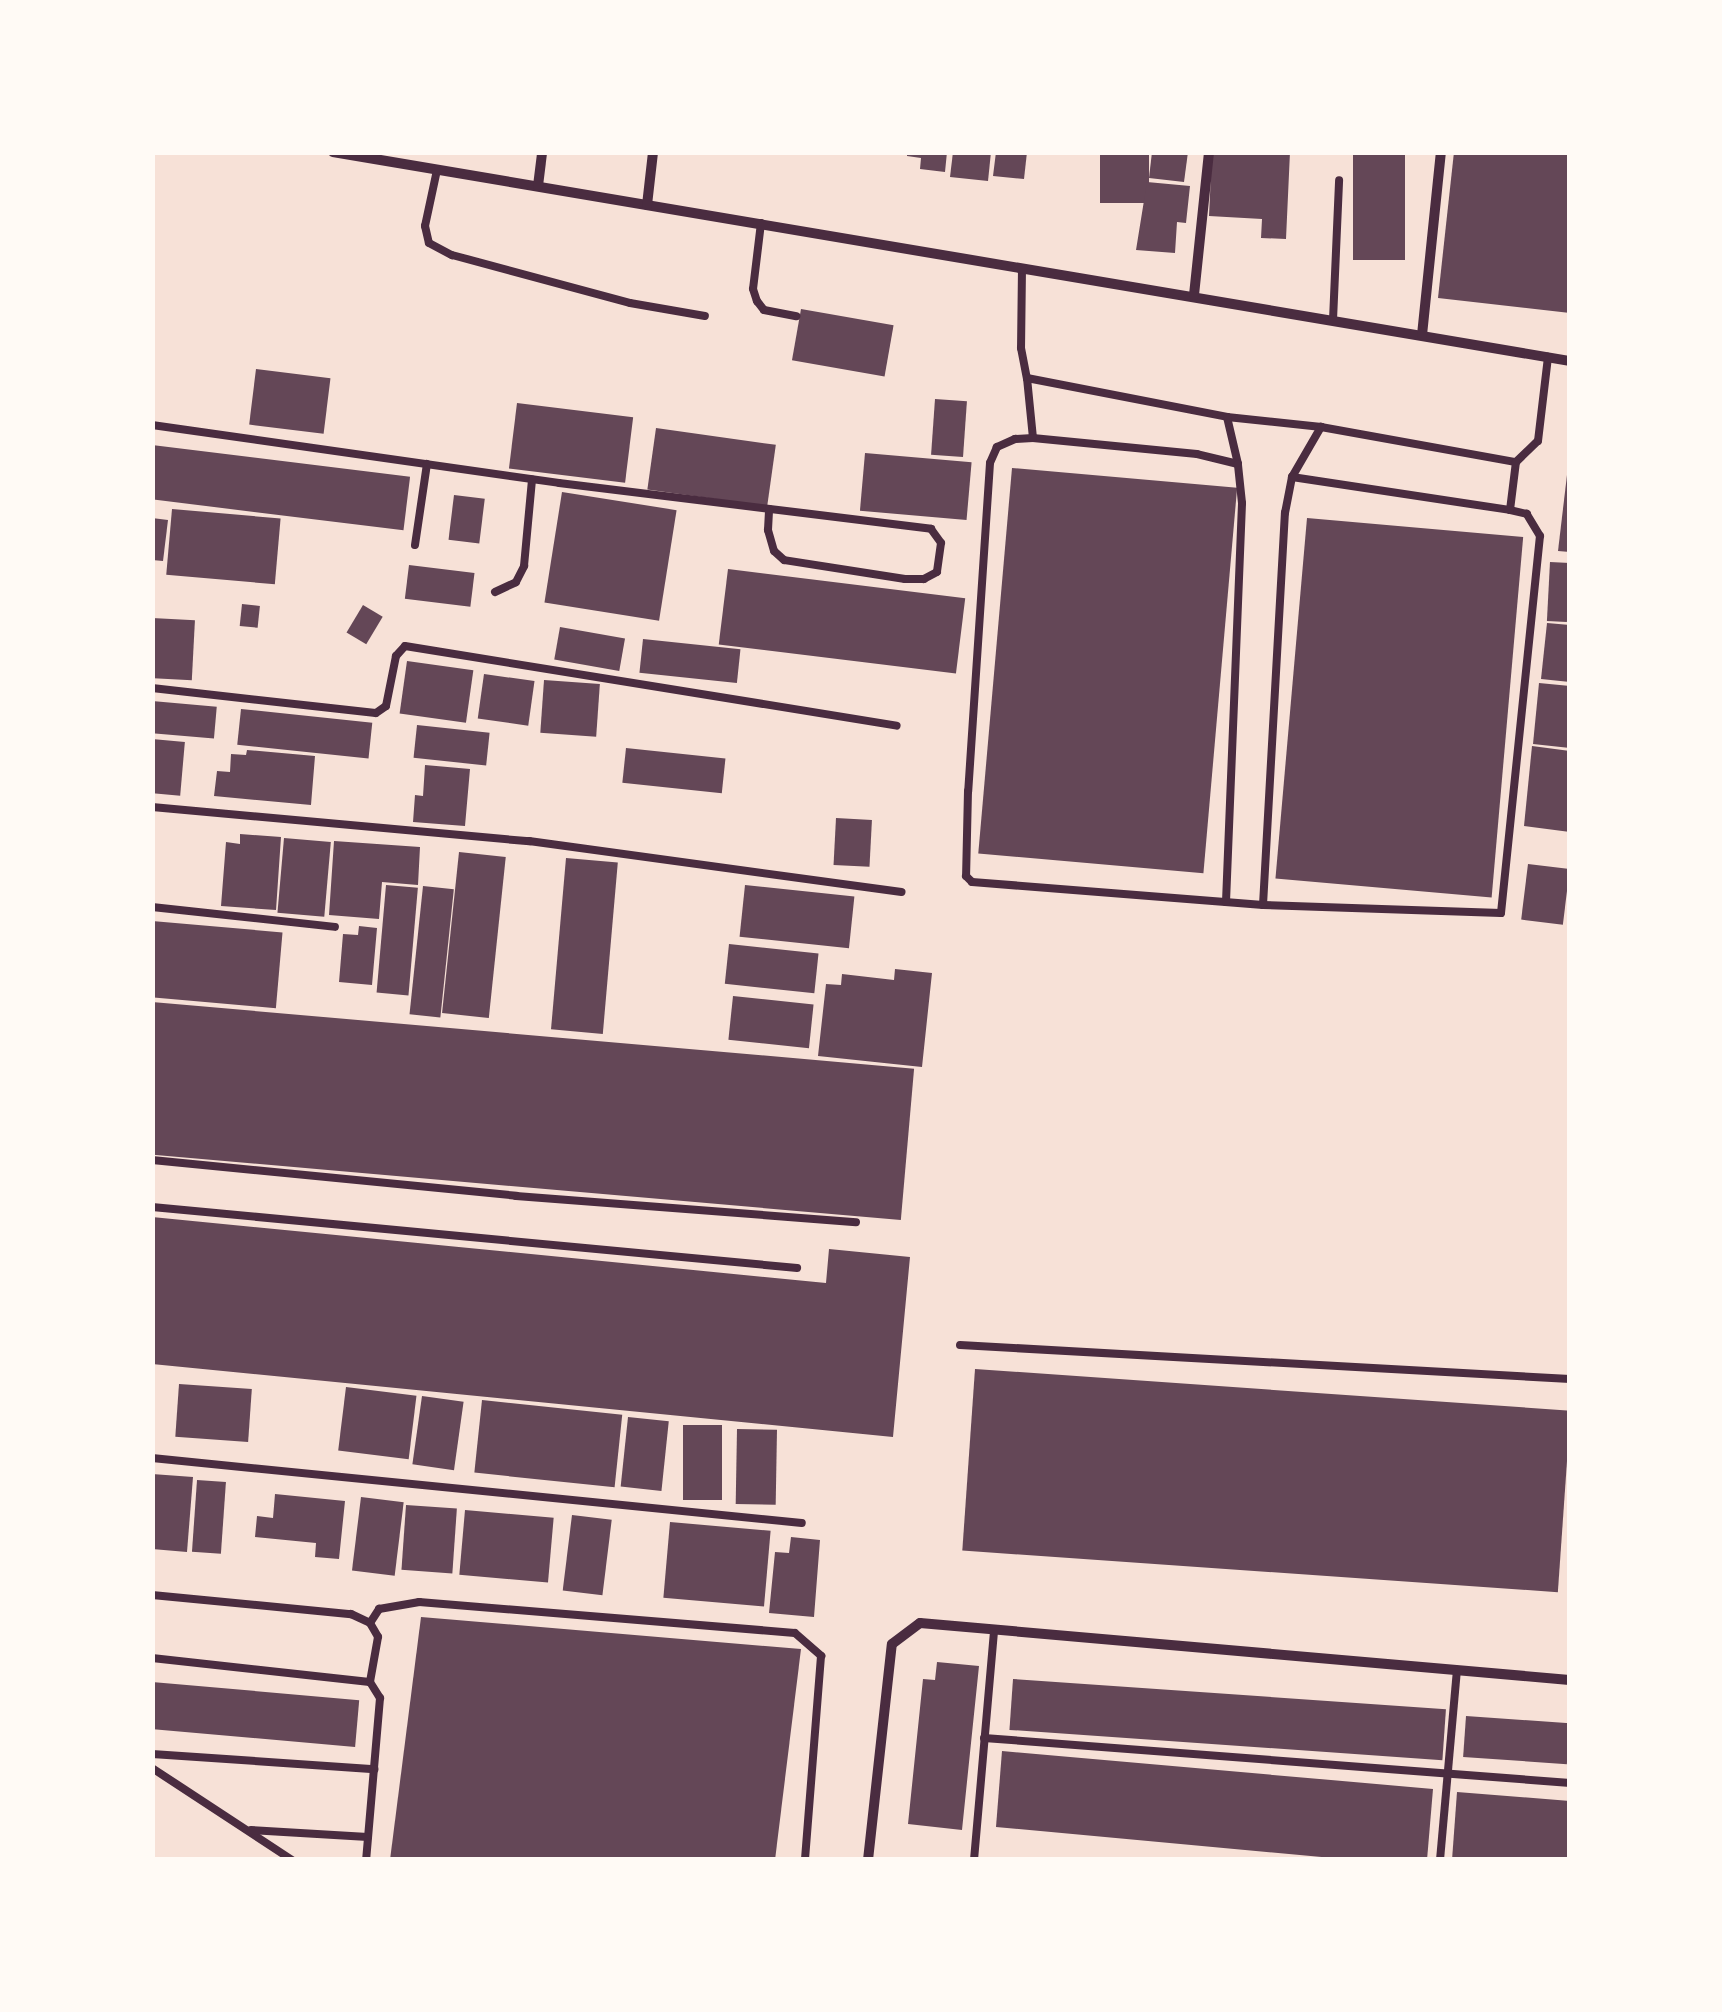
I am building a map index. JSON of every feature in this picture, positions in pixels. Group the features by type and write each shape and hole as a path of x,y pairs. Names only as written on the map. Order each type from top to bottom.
{"street":[{"path":"333,152 1194,294 1570,361"},
{"path":"1194,294 1209,152"},
{"path":"1422,335 1441,152"},
{"path":"647,205 653,153"},
{"path":"538,186 541,158"},
{"path":"868,1860 892,1644 920,1623 1570,1680"}],"lane":[{"path":"437,170 425,226 429,243 452,254 630,303 705,316"},
{"path":"1333,320 1339,180"},
{"path":"762,224 753,289 757,301 764,310 796,316"},
{"path":"1022,268 1022,348 1033,438"},
{"path":"1510,510 1516,462 1538,442 1548,357"},
{"path":"1027,378 1227,417 1321,427 1516,462"},
{"path":"1226,902 1242,503 1227,417"},
{"path":"152,425 532,479 931,529 942,543 937,572 924,579 906,579 784,560 774,551 770,509"},
{"path":"1263,906 1285,513 1292,478 1321,427"},
{"path":"1238,464 1197,454 1033,438 1015,438 997,447 990,463 966,876 978,883 1263,906 1501,913 1540,536 1527,514 1510,510 1292,478"},
{"path":"415,545 427,464"},
{"path":"494,592 516,582 524,566 532,479"},
{"path":"152,688 376,713 386,706 396,656 405,646 898,726"},
{"path":"152,807 529,841 902,892"},
{"path":"152,907 336,926"},
{"path":"152,1160 516,1196 856,1222"},
{"path":"152,1207 798,1268"},
{"path":"960,1345 1100,1349 1570,1380"},
{"path":"152,1458 802,1524"},
{"path":"152,1594 352,1614 370,1623 378,1638 370,1682 380,1698 366,1860"},
{"path":"370,1623 379,1609 419,1602 795,1634 821,1656 805,1860"},
{"path":"974,1860 994,1630"},
{"path":"152,1658 370,1682"},
{"path":"1440,1860 1458,1670"},
{"path":"984,1738 1570,1784"},
{"path":"152,1754 374,1769"},
{"path":"152,1768 292,1860"},
{"path":"246,1830 368,1838"}],"building":[{"path":"907,152 947,152 945,172 920,169 921,158 907,156"},
{"path":"953,152 991,152 988,181 950,177"},
{"path":"996,152 1027,152 1024,179 993,176"},
{"path":"1100,152 1149,152 1149,203 1100,203"},
{"path":"1152,152 1188,152 1184,182 1149,178"},
{"path":"1212,152 1290,152 1286,239 1261,238 1262,219 1209,216"},
{"path":"1353,152 1405,152 1405,260 1353,260"},
{"path":"1454,152 1570,152 1570,313 1438,298"},
{"path":"1147,182 1190,186 1186,223 1177,222 1175,253 1136,250"},
{"path":"801,309 894,325 885,377 792,360"},
{"path":"256,369 330,378 324,434 249,425"},
{"path":"935,399 967,401 963,457 931,455"},
{"path":"517,403 633,417 625,483 509,469"},
{"path":"656,428 776,445 767,506 647,489"},
{"path":"152,445 410,477 403,530 152,499"},
{"path":"865,453 972,462 967,520 860,511"},
{"path":"1012,468 1237,488 1203,873 978,854"},
{"path":"1567,475 1570,476 1570,552 1558,551"},
{"path":"562,492 677,510 659,621 544,603"},
{"path":"454,495 485,499 479,543 449,540"},
{"path":"172,509 281,518 275,584 166,575"},
{"path":"152,518 168,520 163,561 152,560"},
{"path":"1307,518 1523,537 1492,898 1275,879"},
{"path":"1550,562 1570,563 1567,622 1547,621"},
{"path":"409,565 475,573 470,607 405,599"},
{"path":"728,569 965,598 956,674 719,644"},
{"path":"242,604 260,606 258,628 240,626"},
{"path":"363,605 383,617 366,644 347,632"},
{"path":"152,618 195,620 192,680 152,678"},
{"path":"1547,623 1570,625 1570,682 1541,679"},
{"path":"560,627 625,638 619,671 554,659"},
{"path":"643,639 740,649 737,683 639,673"},
{"path":"407,661 473,670 466,723 400,713"},
{"path":"484,674 535,681 528,726 478,719"},
{"path":"544,680 600,684 596,737 540,733"},
{"path":"1539,683 1570,686 1570,748 1533,744"},
{"path":"152,701 217,707 214,739 152,733"},
{"path":"241,709 372,723 369,759 237,745"},
{"path":"417,725 490,733 486,765 414,758"},
{"path":"152,739 185,742 180,796 152,793"},
{"path":"1532,746 1570,751 1570,832 1524,826"},
{"path":"626,748 725,758 722,793 622,783"},
{"path":"247,750 315,756 311,805 214,796 217,771 230,772 231,754 246,755"},
{"path":"425,765 470,769 465,826 413,822 415,795 423,796"},
{"path":"836,818 872,820 869,867 834,865"},
{"path":"240,834 281,837 276,910 221,906 226,842 240,844"},
{"path":"284,838 331,842 324,917 277,913"},
{"path":"334,841 420,847 418,885 382,882 379,919 329,915"},
{"path":"459,852 506,857 489,1018 442,1013"},
{"path":"566,858 618,863 603,1034 551,1029"},
{"path":"1528,864 1570,869 1563,925 1521,920"},
{"path":"386,885 418,888 408,995 377,993"},
{"path":"745,885 854,896 849,948 740,937"},
{"path":"423,886 454,889 440,1018 410,1014"},
{"path":"152,921 283,932 276,1008 152,997"},
{"path":"359,926 377,928 372,985 339,982 343,934 358,935"},
{"path":"729,944 819,953 814,993 725,984"},
{"path":"895,969 932,973 922,1067 818,1056 826,984 841,985 842,974 894,980"},
{"path":"733,996 814,1004 809,1048 728,1040"},
{"path":"152,1002 914,1069 901,1220 152,1155"},
{"path":"152,1217 826,1283 829,1249 910,1257 893,1437 152,1364"},
{"path":"975,1369 1570,1411 1558,1592 962,1551"},
{"path":"179,1384 252,1389 248,1442 175,1437"},
{"path":"346,1387 416,1396 409,1459 338,1451"},
{"path":"422,1396 464,1402 454,1470 412,1464"},
{"path":"482,1400 622,1415 615,1487 474,1473"},
{"path":"628,1417 669,1421 661,1491 621,1487"},
{"path":"683,1425 722,1425 722,1500 683,1500"},
{"path":"737,1429 777,1430 776,1505 736,1504"},
{"path":"152,1474 193,1477 187,1552 152,1549"},
{"path":"197,1480 226,1482 221,1554 192,1552"},
{"path":"275,1494 345,1501 339,1559 315,1557 316,1543 255,1537 257,1516 273,1518"},
{"path":"361,1497 404,1502 395,1576 352,1570"},
{"path":"406,1505 457,1509 452,1573 401,1570"},
{"path":"465,1510 554,1518 548,1583 459,1575"},
{"path":"572,1515 612,1520 602,1595 563,1590"},
{"path":"670,1522 771,1531 764,1607 663,1598"},
{"path":"791,1537 820,1540 814,1617 769,1613 775,1552 789,1553"},
{"path":"421,1617 801,1649 775,1860 390,1860"},
{"path":"937,1662 979,1666 962,1830 908,1824 923,1679 935,1680"},
{"path":"1013,1679 1446,1709 1442,1760 1009,1730"},
{"path":"152,1682 359,1700 355,1747 152,1729"},
{"path":"1466,1716 1570,1723 1567,1764 1463,1757"},
{"path":"1002,1751 1433,1789 1427,1860 1354,1860 996,1827"},
{"path":"1457,1792 1570,1801 1570,1860 1452,1860"}]}
